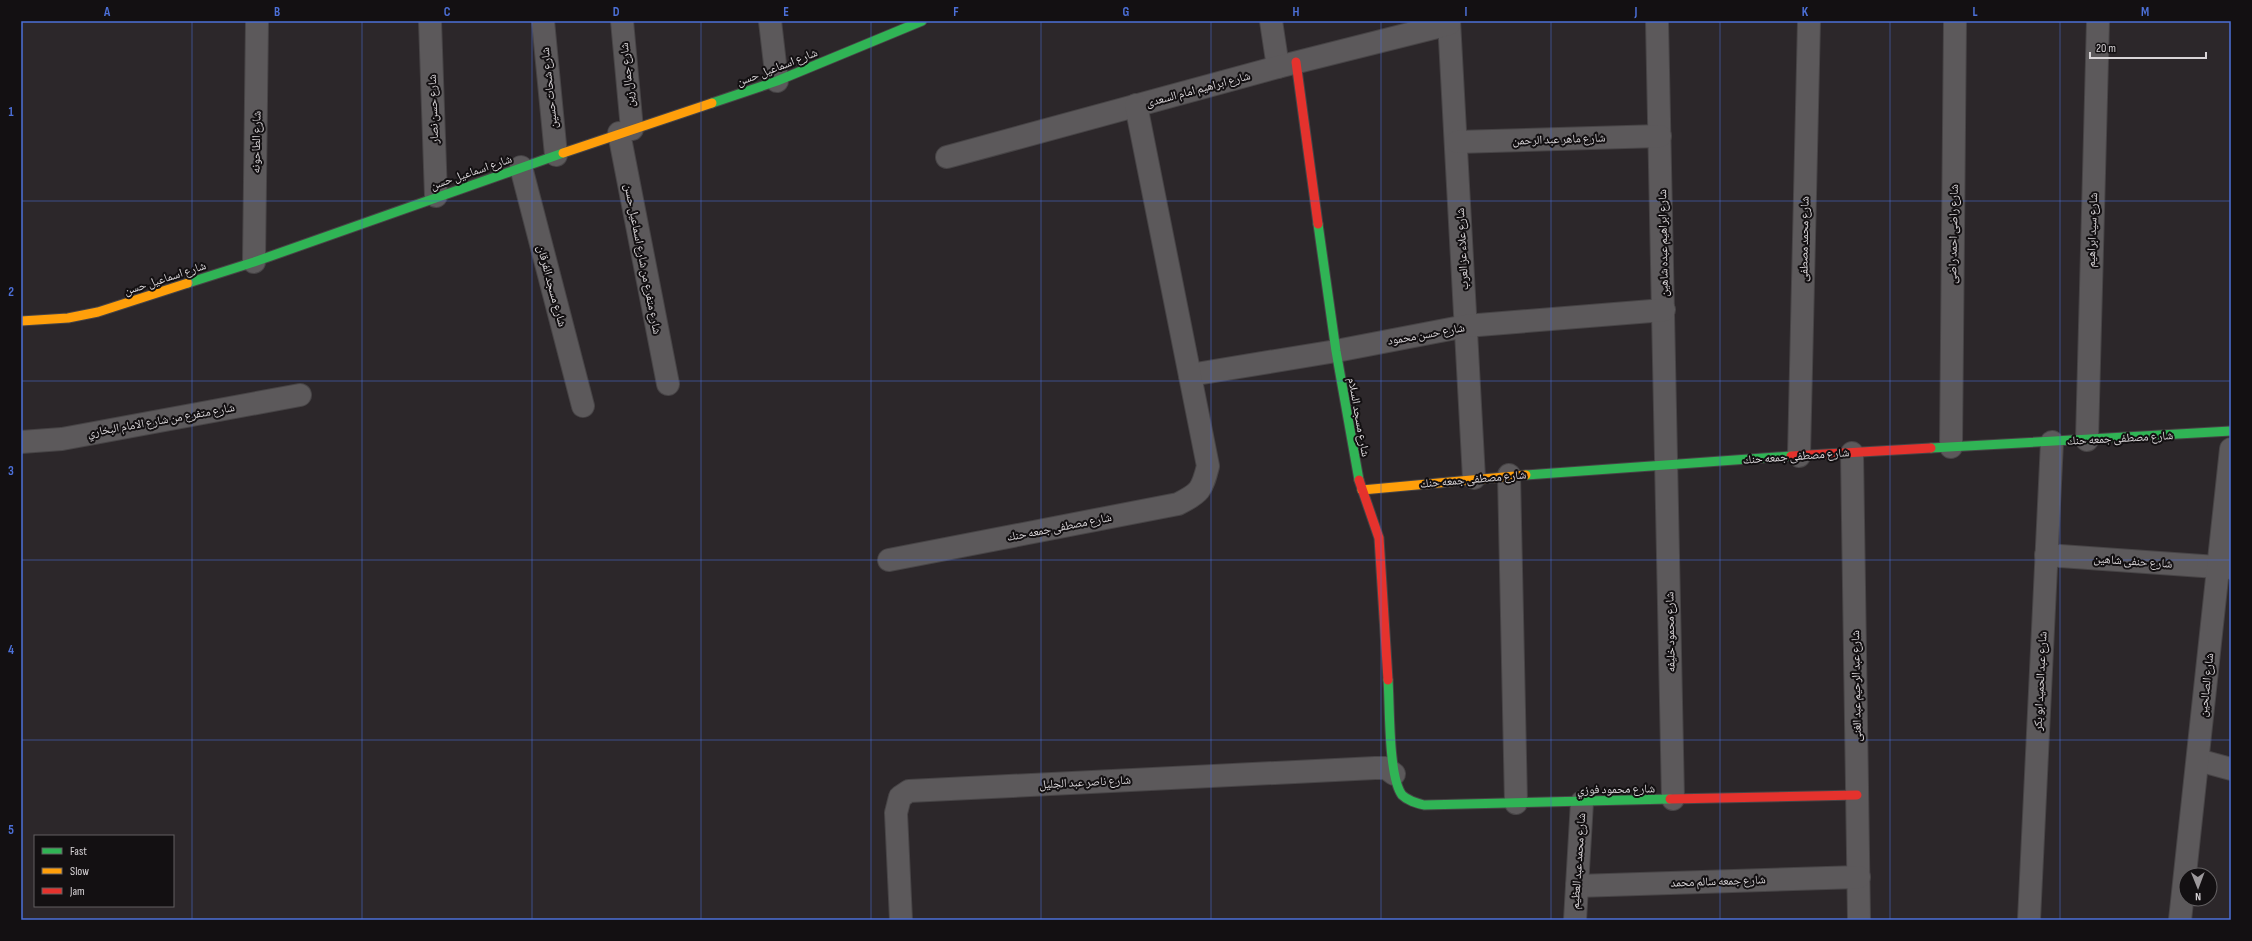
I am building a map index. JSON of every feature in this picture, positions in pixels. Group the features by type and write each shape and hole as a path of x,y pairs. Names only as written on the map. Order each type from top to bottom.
{"street":[{"name":"شارع الطاحونه","path":"254,262 258,21"},
{"name":"شارع حسن نصار","path":"430,21 436,196"},
{"name":"شارع شحات حسين","path":"543,21 556,155"},
{"name":"شارع جمال زين","path":"622,21 626,131"},
{"path":"770,21 777,81"},
{"name":"شارع اسماعيل حسن","path":"21,321 68,318 98,312 254,262 436,196 777,81 922,21"},
{"path":"1271,21 1287,64"},
{"name":"شارع ابراهيم عبده شاهين","path":"1657,21 1668,465"},
{"name":"شارع محمد مصطفى","path":"1799,456 1809,21"},
{"name":"شارع راضى احمد راضى","path":"1951,447 1955,21"},
{"name":"شارع سيد ابراهيم","path":"2087,440 2098,21"},
{"name":"شارع ابراهيم امام السعدى","path":"948,157 1287,64 1449,22"},
{"name":"شارع علاء عز العرب","path":"1449,22 1457,142 1474,478"},
{"name":"شارع مسجد السلام","path":"1287,64 1356,471 1379,538 1394,774"},
{"path":"1136,106 1190,375"},
{"name":"شارع متفرع من شارع اسماعيل حسن","path":"626,131 668,384"},
{"name":"شارع ماهر عبد الرحمن","path":"1457,142 1660,136"},
{"name":"شارع مسجد الفرقان","path":"521,167 583,406"},
{"name":"شارع حسن محمود","path":"1190,375 1336,351 1466,326 1664,310"},
{"name":"شارع مصطفى جمعه حنك","path":"889,560 1178,504 1195,496 1203,487 1208,466 1190,375"},
{"name":"شارع متفرع من شارع الامام البخاري","path":"21,442 62,439 300,395"},
{"name":"شارع مصطفى جمعه حنك","path":"1362,490 1509,475 1799,456 2231,431"},
{"name":"شارع عبد الحميد ابو بكر","path":"2029,920 2052,442"},
{"name":"شارع الصالحين","path":"2180,920 2198,760 2225,567 2231,449"},
{"name":"شارع عبد الرحيم عبد الغنى","path":"1852,453 1859,920"},
{"name":"شارع محمود خليفه","path":"1668,465 1673,799"},
{"path":"1509,475 1516,803"},
{"name":"شارع حنفى شاهين","path":"2046,555 2225,567"},
{"path":"2198,760 2231,769"},
{"name":"شارع ناصر عبد الجليل","path":"901,920 896,813 900,797 909,791 1375,768 1386,768 1394,774"},
{"name":"شارع محمود فوزي","path":"1394,774 1402,795 1411,803 1424,805 1857,795"},
{"name":"شارع محمد عبد العظيم","path":"1575,920 1582,802"},
{"name":"شارع جمعه سالم محمد","path":"1577,886 1858,877"}],"traffic: fast":[{"path":"712,103 777,81 922,21"},
{"path":"188,283 254,262 563,153"},
{"path":"1318,224 1336,351 1359,480"},
{"path":"1931,448 2231,431"},
{"path":"1526,475 1791,456"},
{"path":"1388,680 1390,740 1394,773 1397,786 1402,795 1412,802 1424,805 1670,799"}],"traffic: slow":[{"path":"563,153 712,103"},
{"path":"21,321 68,318 98,312 188,283"},
{"path":"1362,490 1526,475"}],"traffic: jam":[{"path":"1296,62 1318,224"},
{"path":"1791,456 1931,448"},
{"path":"1359,480 1379,538 1388,680"},
{"path":"1670,799 1857,795"}]}
